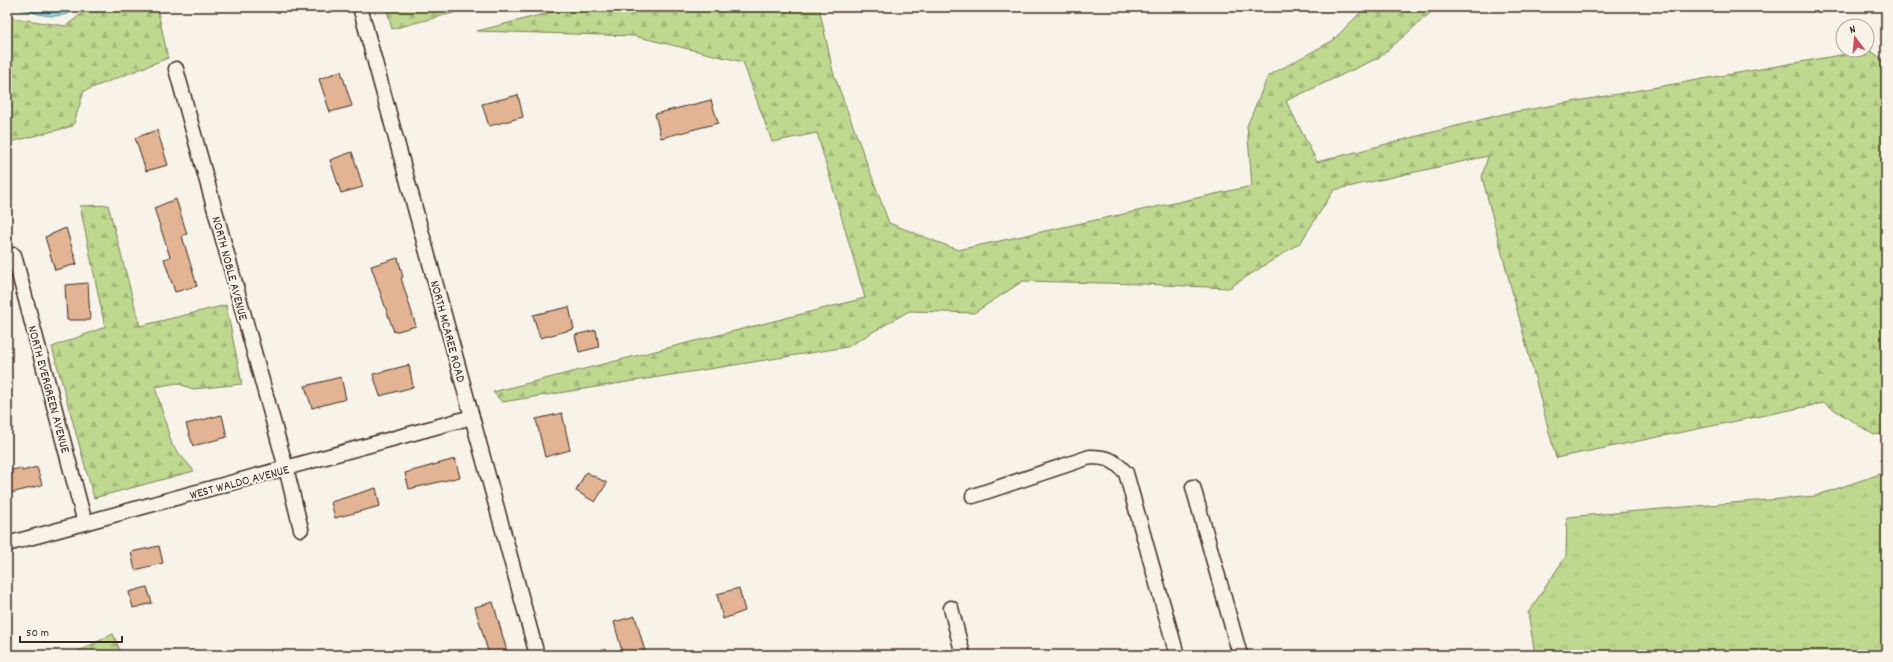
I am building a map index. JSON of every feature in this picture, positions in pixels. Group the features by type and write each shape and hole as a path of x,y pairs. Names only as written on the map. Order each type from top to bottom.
{"street":[{"name":"NORTH MCAREE ROAD","path":"360,7 537,655"},
{"name":"NORTH NOBLE AVENUE","path":"176,68 286,468 301,529"},
{"name":"NORTH EVERGREEN AVENUE","path":"14,255 86,523"},
{"name":"WEST WALDO AVENUE","path":"7,544 472,417"},
{"path":"973,496 1090,457 1105,457 1117,464 1126,473 1177,655"},
{"path":"1193,487 1240,655"},
{"path":"951,608 963,655"}],"green space":[{"path":"90,7 157,7 168,58 84,91 73,126 7,143 7,17 66,26"},
{"path":"386,7 476,7 392,29"},
{"path":"572,7 819,7 833,72 889,223 958,250 1252,186 1247,126 1268,76 1332,41 1366,7 1437,7 1380,57 1286,101 1317,162 1503,114 1835,56 1835,58 1875,58 1875,54 1886,61 1886,433 1874,435 1824,403 1556,458 1482,177 1488,156 1334,190 1301,242 1229,288 1023,281 974,313 909,311 847,347 502,402 493,392 865,298 817,133 772,142 743,62 634,36 477,31"},
{"path":"108,205 140,326 226,305 242,384 193,389 177,383 155,387 172,445 194,471 94,498 52,347 105,327 80,206"},
{"path":"1886,472 1886,655 1535,655 1528,613 1566,556 1567,517 1815,496"},
{"path":"113,634 122,655 71,655"}],"water":[{"path":"15,7 79,7 65,15 48,16"}],"building":[{"path":"341,71 352,106 330,112 319,79"},
{"path":"518,95 523,117 489,126 482,104"},
{"path":"711,100 718,123 661,138 655,114"},
{"path":"157,130 168,165 146,171 135,138"},
{"path":"352,152 363,187 341,193 330,160"},
{"path":"176,199 187,234 182,236 197,286 175,292 164,259 170,257 154,208"},
{"path":"66,228 77,264 55,270 45,237"},
{"path":"398,258 403,277 401,278 416,326 394,332 371,266"},
{"path":"88,283 90,320 67,320 65,285"},
{"path":"569,307 574,329 540,338 533,315"},
{"path":"596,330 599,347 579,352 575,335"},
{"path":"409,365 413,387 380,396 373,374"},
{"path":"341,377 346,399 312,408 305,386"},
{"path":"562,413 570,450 545,457 536,419"},
{"path":"222,415 227,437 193,446 186,424"},
{"path":"455,459 460,477 409,489 405,473"},
{"path":"37,467 42,485 7,494 7,471 21,468 22,471"},
{"path":"586,472 607,483 595,502 576,491"},
{"path":"376,488 380,506 335,518 331,502"},
{"path":"159,546 163,563 135,570 131,552"},
{"path":"147,587 152,603 133,608 129,592"},
{"path":"739,588 745,611 723,619 717,594"},
{"path":"493,602 508,655 489,655 475,607"},
{"path":"635,616 646,655 623,655 614,622"}]}
